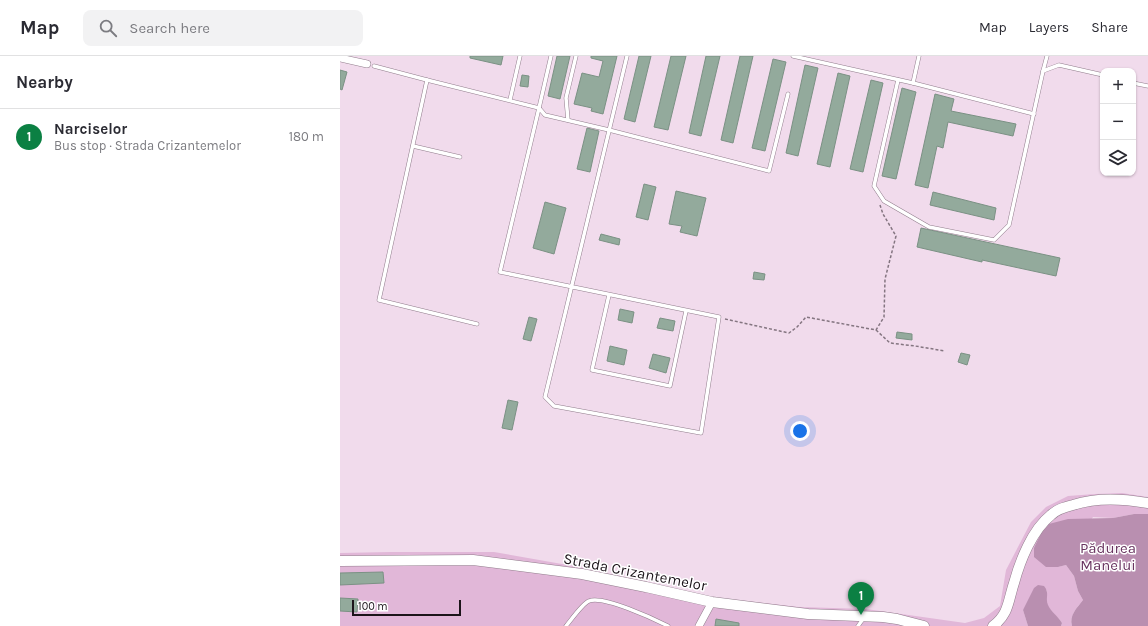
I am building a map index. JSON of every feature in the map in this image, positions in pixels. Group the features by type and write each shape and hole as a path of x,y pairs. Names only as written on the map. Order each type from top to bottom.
{"street":[{"path":"340,58 371,65"},
{"path":"993,626 1004,616 1016,576 1036,531 1051,514 1057,510 1085,501 1108,499 1148,503"},
{"name":"Strada Crizantemelor","path":"340,561 473,560 582,574 712,602 808,614 883,617 924,626"},
{"path":"699,626 712,602"}],"lane":[{"path":"510,100 520,56"},
{"path":"551,56 500,272 572,287 719,318 701,433 554,406 545,397 572,287 627,56"},
{"path":"568,120 566,98 576,56"},
{"path":"794,56 913,83 1034,114"},
{"path":"913,83 919,56"},
{"path":"898,80 874,186 884,201 929,227 994,240 1009,225 1047,56"},
{"path":"1043,71 1058,64 1100,74"},
{"path":"371,65 539,108 545,115 769,171 788,94"},
{"path":"427,80 379,300 477,324"},
{"path":"1136,84 1148,86"},
{"path":"413,146 460,157"},
{"path":"609,295 592,370 670,386 686,311"},
{"path":"566,626 586,602 593,600 621,606 668,626"},
{"path":"858,626 864,617"}],"path":[{"path":"876,330 884,317 885,279 896,236 883,214 878,200"},
{"path":"719,318 789,333 798,327 806,317 876,330 890,343 945,351"}],"shaded area":[{"path":"1122,493 1148,497 1148,514 1134,514 1113,518 1093,517 1058,567 1066,565 1074,576 1078,591 1083,600 1073,615 1071,622 1072,626 1061,626 1062,623 1047,604 1047,590 1023,610 1028,626 340,626 340,553 391,552 494,552 579,567 710,597 799,607 866,609 965,623 984,618 1000,606 1006,570 1031,522 1046,507 1068,496"}],"green space":[{"name":"Pădurea Manelui","path":"1134,514 1148,514 1148,626 1072,626 1071,622 1073,615 1083,600 1078,591 1074,576 1066,565 1046,567 1034,557 1034,548 1045,525 1068,519 1113,518"},
{"name":"Pădurea Manelui","path":"1038,585 1044,586 1046,589 1048,605 1059,618 1062,623 1061,626 1028,626 1023,610 1034,588"}],"building":[{"path":"470,56 503,56 501,65 470,58"},
{"path":"557,56 570,56 560,99 548,96"},
{"path":"591,56 617,56 603,114 591,111 592,108 574,104 582,73 599,77 603,61 591,58"},
{"path":"639,56 651,56 635,122 624,119"},
{"path":"671,56 686,56 668,130 654,127"},
{"path":"706,56 720,56 701,136 689,133"},
{"path":"740,56 753,56 733,143 721,140"},
{"path":"773,59 786,62 765,151 752,148"},
{"path":"805,65 818,68 798,156 786,153"},
{"path":"340,70 347,72 342,90 340,89"},
{"path":"838,73 850,76 830,167 817,164"},
{"path":"522,75 529,76 528,87 520,86"},
{"path":"871,80 883,83 863,172 850,169"},
{"path":"902,88 916,92 896,179 882,176"},
{"path":"935,94 954,99 951,111 1016,124 1013,136 948,122 943,148 937,146 928,188 915,185"},
{"path":"587,128 599,131 590,172 577,169"},
{"path":"644,184 656,187 648,220 636,217"},
{"path":"676,191 706,198 697,236 680,232 682,226 669,224"},
{"path":"933,192 996,208 994,220 930,205"},
{"path":"545,202 566,208 554,254 533,248"},
{"path":"921,228 1060,258 1056,276 982,260 982,262 917,247"},
{"path":"601,234 620,239 619,245 599,240"},
{"path":"754,272 765,274 764,280 753,279"},
{"path":"620,309 634,312 632,323 618,320"},
{"path":"529,317 537,319 531,341 523,339"},
{"path":"660,318 675,321 673,331 657,328"},
{"path":"897,332 912,334 912,340 896,338"},
{"path":"610,346 627,350 624,365 607,361"},
{"path":"961,353 970,355 967,365 958,362"},
{"path":"653,354 670,358 666,373 649,368"},
{"path":"508,400 518,402 512,430 502,428"},
{"path":"383,572 384,583 340,585 340,573"},
{"path":"340,598 358,599 357,612 340,611"},
{"path":"716,619 739,623 739,626 715,626"}],"place":[{"name":"Narciselor","path":"861,615"}]}
